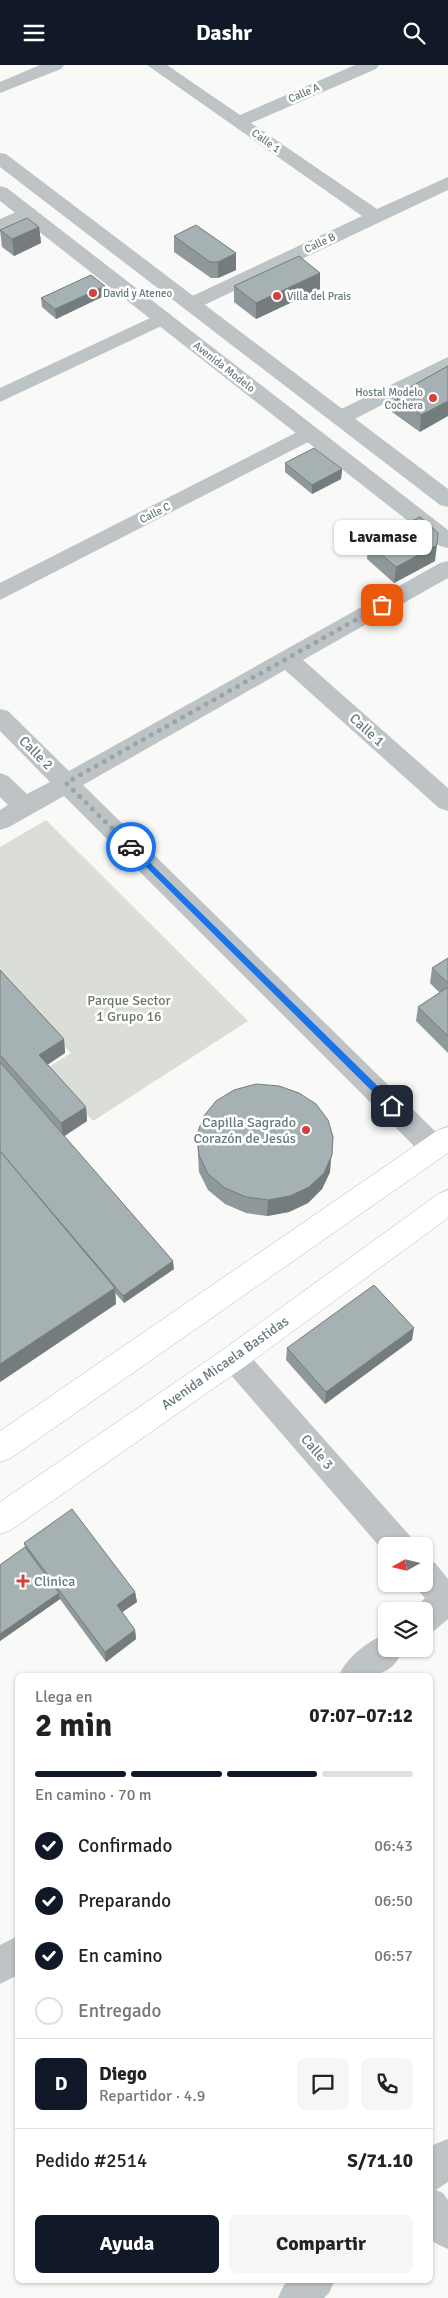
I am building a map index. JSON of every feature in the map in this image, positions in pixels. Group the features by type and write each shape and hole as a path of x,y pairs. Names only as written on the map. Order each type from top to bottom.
{"main road":[{"path":"0,1448 441,1143"},
{"name":"Avenida Micaela Bastidas","path":"0,1520 234,1357 448,1202"}],"street":[{"path":"0,88 55,65"},
{"name":"Calle 1","path":"156,65 376,217"},
{"name":"Calle A","path":"238,122 370,65"},
{"path":"0,158 193,303 448,500"},
{"name":"Calle B","path":"193,303 448,183"},
{"name":"Avenida Modelo","path":"0,192 448,541"},
{"path":"0,226 28,213"},
{"path":"0,396 163,318"},
{"path":"340,418 448,363"},
{"name":"Calle C","path":"0,592 309,433"},
{"path":"0,821 448,568"},
{"name":"Calle 1","path":"287,659 448,802"},
{"name":"Calle 2","path":"0,717 66,783 441,1143"},
{"path":"0,781 25,807"},
{"name":"Calle 3","path":"234,1357 391,1537"},
{"path":"433,1591 441,1605"},
{"path":"357,1673 378,1656"},
{"path":"0,1967 15,1955"},
{"path":"433,2171 448,2157"},
{"path":"433,2210 448,2230"},
{"path":"297,2298 313,2283"}],"green space":[{"name":"Parque Sector 1 Grupo 16","path":"46,820 248,1021 93,1121 45,1069 71,1053 0,978 0,847"}],"building":[{"path":"27,218 39,227 12,239 0,230"},
{"path":"196,225 236,253 218,262 210,262 174,236"},
{"path":"299,256 320,273 256,303 234,286"},
{"path":"91,275 105,286 55,309 41,298"},
{"path":"448,366 448,401 421,415 394,396"},
{"path":"314,448 342,469 312,485 285,463"},
{"path":"420,517 438,533 437,545 396,567 368,543"},
{"path":"448,958 448,983 432,968"},
{"path":"0,970 64,1039 39,1055 86,1107 61,1123 0,1055"},
{"path":"448,987 448,1036 418,1007"},
{"path":"0,1062 173,1261 123,1296 0,1151"},
{"path":"256,1084 279,1086 299,1093 316,1104 328,1120 333,1137 332,1155 324,1173 309,1187 290,1196 268,1200 246,1197 225,1188 208,1174 199,1155 197,1135 203,1117 216,1101 234,1090"},
{"path":"0,1151 115,1288 0,1364"},
{"path":"374,1285 414,1328 326,1392 287,1348"},
{"path":"72,1509 135,1592 117,1605 135,1630 105,1652 24,1543"},
{"name":"Clinica","path":"25,1547 59,1593 0,1634 0,1565"}],"way so far":[{"path":"131,847 66,783 382,605"}],"place":[{"name":"David y Ateneo","path":"93,293"},
{"name":"Villa del Prais","path":"277,296"},
{"name":"Hostal Modelo Cochera","path":"433,398"},
{"name":"Lavamase","path":"382,605"},
{"name":"Capilla Sagrado Corazón de Jesús","path":"306,1130"},
{"name":"Clinica","path":"23,1581"}],"route":[{"path":"131,847 392,1106"}]}
